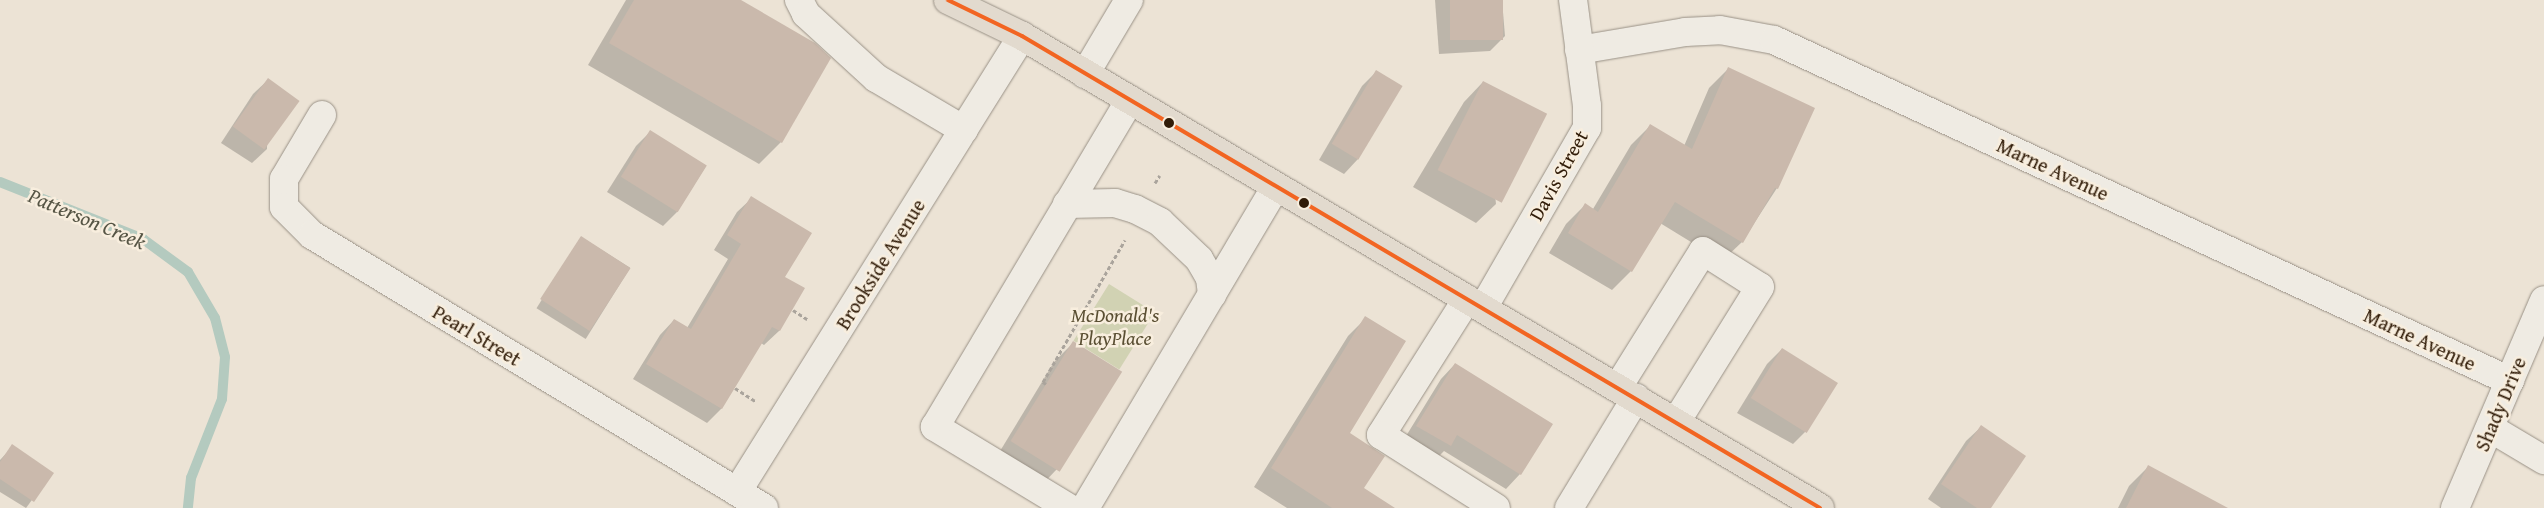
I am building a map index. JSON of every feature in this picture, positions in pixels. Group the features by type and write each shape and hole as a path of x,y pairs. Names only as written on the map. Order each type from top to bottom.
{"main road":[{"path":"964,3 1820,508"}],"street":[{"path":"799,0 806,14 876,78 964,130"},
{"path":"1085,74 1130,0"},
{"name":"Davis Street","path":"1496,508 1381,435 1475,304 1587,128 1587,106 1573,0"},
{"name":"Marne Avenue","path":"1579,50 1685,32 1720,30 1774,40 2510,381"},
{"name":"Brookside Avenue","path":"737,492 1022,36"},
{"path":"1069,508 935,427 1130,100"},
{"name":"Pearl Street","path":"322,115 284,179 284,208 312,235 764,508"},
{"path":"1085,508 1276,186"},
{"path":"1067,204 1114,203 1135,209 1160,222 1199,259 1210,278 1212,295"},
{"path":"1569,508 1627,393 1703,251 1760,287 1676,422"},
{"name":"Shady Drive","path":"2455,508 2544,300"},
{"path":"2490,428 2544,460"}],"path":[{"path":"1046,384 1043,382 1126,237"}],"green space":[{"name":"McDonald's PlayPlace","path":"1109,284 1155,313 1119,369 1073,341"}],"building":[{"path":"634,0 741,0 815,43 831,58 782,143 609,43"},
{"path":"1450,0 1503,0 1503,40 1450,40"},
{"path":"1728,67 1815,108 1778,189 1775,188 1743,243 1675,202 1632,272 1568,233 1585,203 1598,212 1650,124 1692,149"},
{"path":"1376,70 1403,86 1358,160 1332,144"},
{"path":"268,78 300,101 264,149 233,127"},
{"path":"1483,81 1547,114 1502,203 1438,170"},
{"path":"650,130 707,166 678,212 621,177"},
{"path":"751,196 812,233 785,277 805,288 780,331 772,327 722,409 646,364 674,319 691,329 741,244 727,235"},
{"path":"581,236 630,268 590,331 540,299"},
{"path":"1365,316 1406,341 1350,433 1385,456 1364,488 1395,508 1332,508 1271,468"},
{"path":"1073,341 1122,372 1060,472 1010,441"},
{"path":"1782,348 1838,383 1807,433 1751,398"},
{"path":"1455,363 1553,424 1521,475 1457,435 1451,446 1416,426"},
{"path":"1981,425 2026,456 1991,508 1977,508 1941,484"},
{"path":"12,444 54,473 34,502 0,479 0,462"},
{"path":"2148,465 2228,508 2126,508"}],"waterway":[{"name":"Patterson Creek","path":"0,182 143,239 188,272 215,318 225,357 222,399 191,478 188,508"}],"transit line":[{"path":"948,0 1022,36 1820,508"}]}
